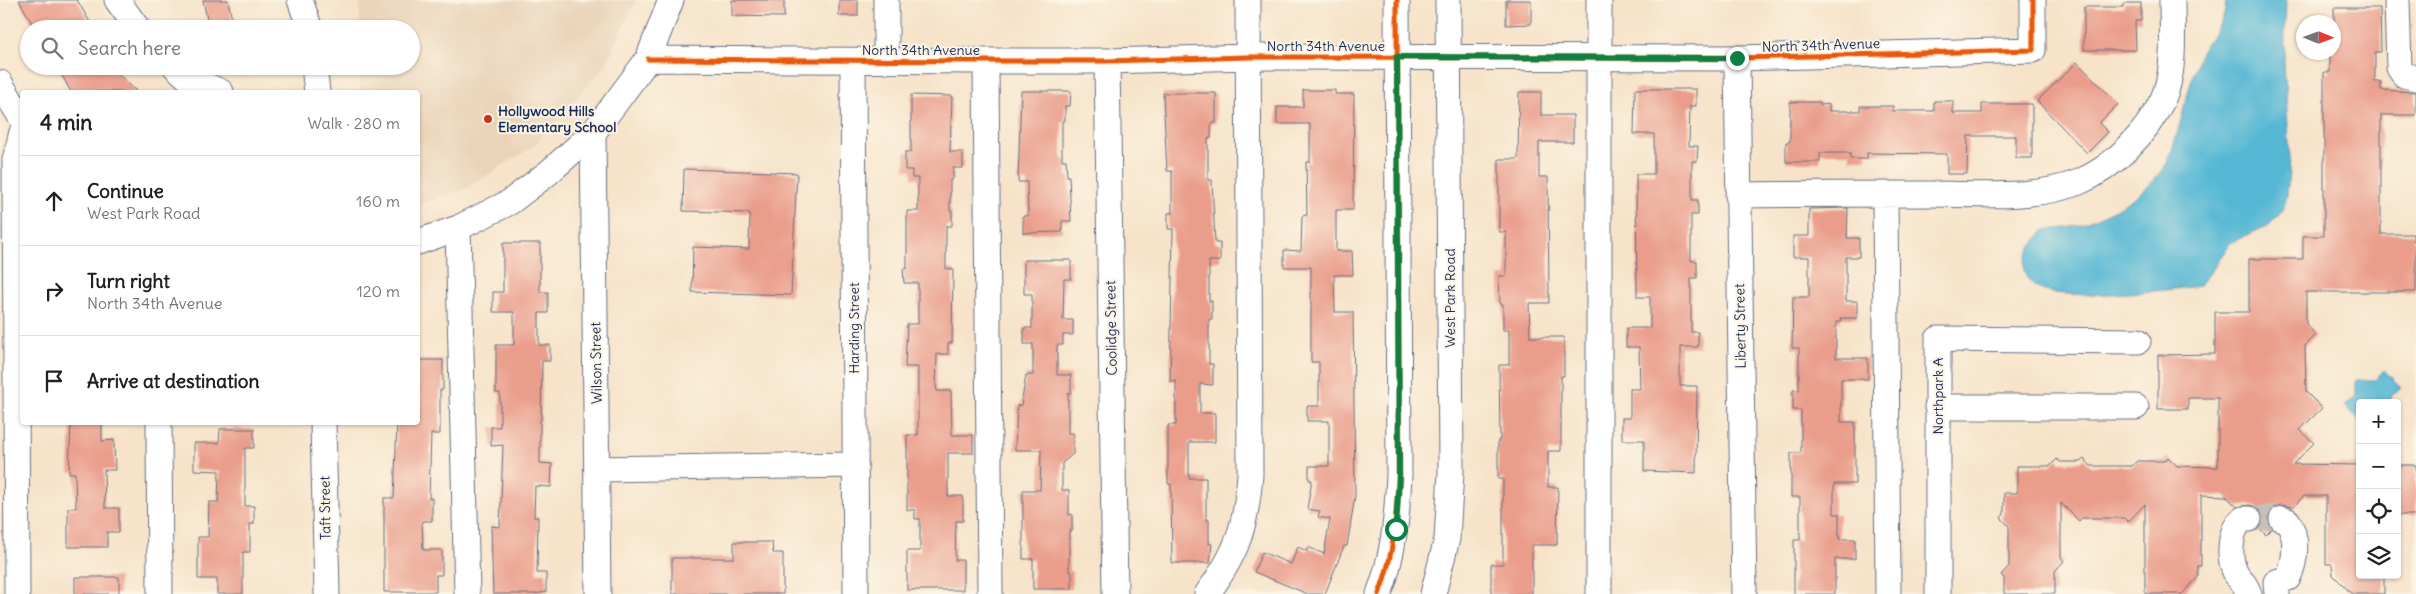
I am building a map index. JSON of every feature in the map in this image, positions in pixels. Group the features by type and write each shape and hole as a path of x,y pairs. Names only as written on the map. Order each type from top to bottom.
{"street":[{"path":"117,0 131,20"},
{"path":"300,0 307,20"},
{"path":"420,241 458,228 510,202 548,174 593,133 648,59 671,0"},
{"path":"886,0 886,61"},
{"path":"1207,594 1223,573 1238,544 1247,510 1250,475 1248,0"},
{"path":"1379,594 1387,572 1396,529 1399,475 1397,0"},
{"name":"West Park Road","path":"1433,594 1447,538 1451,472 1448,0"},
{"path":"1599,0 1599,594"},
{"name":"North 34th Avenue","path":"648,59 1107,61 1248,57 1449,56 1737,58 2033,50 2033,0"},
{"path":"1738,194 1978,194 2055,190 2080,181 2104,167 2130,146 2162,101 2172,50 2172,0"},
{"path":"2397,0 2400,68 2404,75 2416,78"},
{"name":"Liberty Street","path":"1737,58 1744,594"},
{"name":"Harding Street","path":"853,61 856,594"},
{"path":"986,61 990,594"},
{"name":"Coolidge Street","path":"1107,61 1115,594"},
{"path":"185,75 216,90"},
{"path":"315,75 317,90"},
{"path":"0,83 20,116"},
{"name":"Wilson Street","path":"593,133 598,594"},
{"path":"17,594 15,160 20,140"},
{"path":"1885,194 1888,594"},
{"path":"458,228 468,594"},
{"name":"Northpark A","path":"1938,594 1938,339 2138,341"},
{"path":"1937,407 2136,407"},
{"path":"159,425 160,594"},
{"name":"Taft Street","path":"324,425 327,594"},
{"path":"597,469 855,465"},
{"path":"2250,519 2242,519 2232,531 2232,565 2237,576 2247,588 2276,588 2288,578 2294,566 2295,532 2288,521 2282,519"}],"shaded area":[{"name":"Hollywood Hills Elementary School","path":"360,0 636,0 605,66 534,146 465,189 420,203 420,90 360,90 360,75 420,75 420,20 360,20"}],"water":[{"path":"2225,0 2286,0 2284,63 2290,159 2287,196 2283,211 2269,225 2230,243 2214,268 2199,286 2091,295 2050,292 2038,288 2030,282 2024,267 2029,251 2045,230 2075,226 2102,216 2143,190 2155,180 2164,168 2174,144 2199,57 2221,22 2224,15"},
{"path":"2384,370 2401,387 2391,399 2356,399 2356,417 2345,406 2356,396 2356,380 2375,380"}],"building":[{"path":"19,0 77,0 89,20 30,20"},
{"path":"203,0 228,0 232,20 207,20"},
{"path":"732,0 784,0 784,17 732,16"},
{"path":"839,0 858,0 858,16 839,16"},
{"path":"1506,0 1531,0 1531,24 1506,25"},
{"path":"2124,3 2141,3 2141,21 2135,21 2136,50 2084,50 2084,7 2124,7"},
{"path":"2334,8 2380,8 2381,52 2375,52 2375,82 2381,82 2381,90 2416,92 2416,115 2381,115 2381,234 2413,234 2413,241 2416,241 2416,292 2306,292 2306,324 2316,335 2305,346 2306,392 2322,408 2300,430 2314,443 2293,464 2356,465 2356,579 2384,579 2384,594 2352,594 2333,575 2332,564 2326,564 2326,496 2304,496 2293,507 2280,505 2273,508 2269,514 2268,521 2272,529 2266,535 2259,528 2263,519 2257,507 2249,505 2237,507 2226,496 2201,495 2201,566 2198,566 2198,577 2182,594 2145,594 2145,504 2128,522 2124,518 2082,518 2079,521 2061,503 2061,557 2064,561 2055,571 2055,594 2004,594 2004,578 2001,575 2009,566 2009,526 2001,518 2004,514 2004,493 2017,493 2017,466 2050,466 2057,459 2060,462 2080,462 2084,459 2091,466 2132,466 2137,461 2164,461 2168,457 2177,466 2218,467 2218,398 2188,398 2188,409 2158,409 2158,355 2215,354 2215,312 2249,312 2249,259 2303,259 2303,236 2324,236 2324,72 2330,72 2330,60 2341,60 2341,15 2334,15"},
{"path":"2077,62 2118,104 2099,123 2108,132 2087,153 2037,101"},
{"path":"62,75 119,75 135,90 70,90"},
{"path":"1635,89 1696,89 1696,106 1690,106 1689,146 1698,146 1697,161 1692,161 1692,200 1698,200 1698,215 1691,215 1691,261 1697,261 1697,278 1691,278 1691,332 1698,332 1698,347 1680,347 1680,386 1697,386 1696,473 1644,471 1644,440 1622,440 1622,418 1630,418 1630,389 1640,389 1639,347 1626,347 1626,328 1650,328 1650,297 1637,297 1636,174 1654,174 1654,134 1634,134"},
{"path":"1303,90 1335,90 1335,94 1354,94 1353,210 1336,210 1336,251 1352,251 1353,275 1334,275 1335,312 1353,312 1355,496 1347,546 1344,546 1325,594 1308,594 1254,572 1262,552 1291,564 1298,547 1307,551 1308,547 1324,554 1330,519 1318,517 1320,511 1307,509 1312,480 1309,480 1309,466 1329,466 1329,421 1307,421 1307,406 1319,406 1319,362 1311,362 1311,267 1284,267 1284,250 1301,251 1302,216 1307,215 1306,162 1310,162 1310,124 1277,124 1277,107 1303,107"},
{"path":"1021,91 1071,91 1070,106 1065,106 1065,121 1062,121 1062,160 1066,160 1067,176 1069,176 1071,221 1062,221 1062,232 1023,233 1023,216 1028,216 1027,182 1018,182"},
{"path":"1519,92 1541,92 1541,115 1573,115 1573,142 1539,142 1539,177 1548,177 1549,303 1529,303 1530,337 1564,337 1564,376 1561,376 1561,451 1548,451 1548,487 1558,487 1557,545 1532,545 1532,594 1491,594 1491,564 1503,564 1503,479 1498,479 1498,440 1500,440 1499,365 1509,365 1509,330 1503,330 1503,304 1500,304 1499,276 1506,276 1506,232 1499,232 1499,159 1518,159"},
{"path":"1163,93 1216,93 1216,123 1211,123 1211,138 1208,138 1208,180 1212,180 1215,243 1220,243 1220,261 1209,261 1209,301 1212,301 1212,319 1209,319 1209,364 1213,364 1213,385 1200,384 1200,413 1215,413 1215,442 1189,442 1189,478 1206,478 1206,520 1209,520 1209,544 1212,544 1210,563 1172,563 1171,484 1168,484 1168,425 1176,425 1176,381 1170,381 1173,229 1168,229 1168,213 1172,213 1172,171 1167,171"},
{"path":"911,95 952,96 950,152 963,152 963,168 953,168 953,179 950,180 952,226 946,226 946,269 953,269 952,343 948,343 948,354 937,354 936,385 937,391 951,391 952,435 973,435 973,453 948,453 948,496 963,496 963,521 956,521 955,560 963,560 963,590 907,590 907,551 920,551 920,519 915,519 915,510 907,510 907,435 918,435 918,367 905,367 907,324 918,324 918,283 904,283 903,268 907,269 907,211 918,211 918,178 912,178 912,170 905,170 905,152 911,152"},
{"path":"1934,101 1953,101 1953,113 1982,113 1982,104 2032,104 2032,158 2016,158 2016,136 1968,136 1967,174 1947,174 1947,154 1867,153 1867,159 1850,159 1850,153 1820,153 1820,162 1786,162 1786,142 1790,142 1790,102 1820,102 1820,105 1829,104 1829,111 1860,111 1860,106 1893,106 1893,111 1934,111"},
{"path":"684,169 797,173 791,295 692,292 693,247 749,249 750,213 683,211"},
{"path":"1848,208 1847,238 1859,238 1859,257 1846,257 1846,301 1857,301 1857,318 1840,318 1841,322 1836,322 1836,358 1868,358 1868,379 1841,379 1841,422 1855,422 1855,484 1834,484 1834,514 1839,514 1839,539 1855,539 1855,559 1835,559 1835,594 1794,594 1794,540 1800,540 1800,497 1791,497 1791,453 1801,453 1801,410 1793,410 1793,390 1799,390 1799,348 1792,348 1793,297 1809,297 1809,257 1793,257 1793,236 1809,236 1809,209"},
{"path":"503,243 540,243 540,292 548,292 548,313 539,313 539,345 550,345 550,361 542,361 540,463 552,464 551,487 535,486 534,517 538,517 537,573 546,573 546,592 534,594 493,594 491,526 500,527 503,445 491,446 491,427 500,427 500,393 496,393 496,345 514,345 514,312 493,312 493,292 503,292"},
{"path":"1024,260 1071,260 1071,279 1064,279 1063,320 1073,320 1073,335 1063,335 1063,345 1057,345 1057,375 1071,375 1071,393 1068,393 1068,433 1073,433 1073,454 1062,463 1062,490 1069,490 1069,515 1072,514 1072,531 1069,531 1069,571 1072,572 1072,589 1033,589 1033,559 1023,559 1023,490 1040,490 1041,450 1015,450 1017,405 1021,406 1026,375 1033,375 1033,344 1024,344 1024,328 1032,328 1032,294 1024,294"},
{"path":"420,360 443,360 443,390 440,390 440,434 431,434 429,498 432,498 432,521 422,521 423,550 442,550 442,575 436,575 436,592 384,592 384,498 394,498 397,425 420,425"},
{"path":"71,425 102,425 102,441 114,440 115,470 104,470 105,508 119,508 119,532 107,532 107,547 68,547 68,508 76,508 75,473 69,473"},
{"path":"220,429 254,429 254,448 245,448 245,506 254,506 254,524 250,524 250,552 243,552 243,594 217,594 217,579 198,579 198,537 208,537 209,502 218,502 219,471 194,470 194,443 219,443"},
{"path":"2401,465 2416,465 2416,515 2401,515"},
{"path":"734,542 772,542 773,553 783,553 783,594 672,594 672,558 734,558"},
{"path":"75,577 119,577 119,594 75,594"}],"tunnel":[{"path":"2249,519 2275,517 2282,519"}],"cycle path":[{"path":"1379,594 1388,565 1394,535 1399,475 1397,0"},
{"path":"648,59 1107,61 1248,57 1737,58 2033,50 2033,0"}],"place":[{"name":"Hollywood Hills Elementary School","path":"488,119"}],"route":[{"path":"1396,529 1399,475 1397,57 1737,58"}]}
